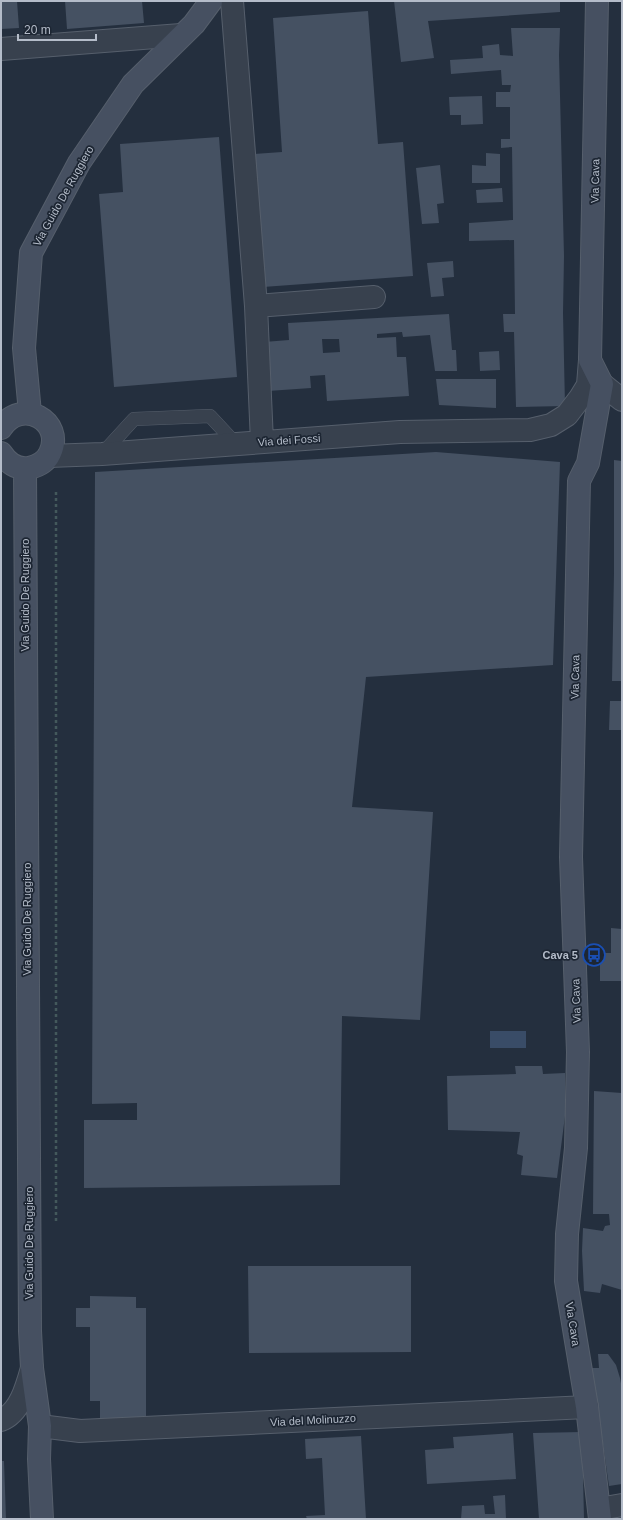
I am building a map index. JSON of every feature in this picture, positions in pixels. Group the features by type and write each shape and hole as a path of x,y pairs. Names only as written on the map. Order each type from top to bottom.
{"street":[{"name":"Via Guido De Ruggiero","path":"30,413 24,348 31,253 80,163 132,84 194,24 211,1"},
{"path":"232,1 256,306 262,442"},
{"name":"Via Cava","path":"590,360 598,1"},
{"path":"1,49 181,35"},
{"path":"256,306 374,297"},
{"path":"590,360 602,384 622,400"},
{"name":"Via dei Fossi","path":"49,456 102,454 400,432 530,430 552,425 567,415 588,385 590,360"},
{"name":"Via Cava","path":"600,1514 587,1407 566,1280 567,1234 576,1148 578,1052 571,857 579,481 588,463 602,384"},
{"path":"1,428 7,419 20,413 30,413 42,418 51,430 54,440 49,456 35,467 25,469 11,464 1,453"},
{"name":"Via Guido De Ruggiero","path":"25,469 30,1323 32,1368 40,1426 39,1459 42,1519"},
{"name":"Via Guido De Ruggiero","path":"1,1420 12,1412 19,1403 32,1368"},
{"name":"Via del Molinuzzo","path":"40,1426 80,1431 587,1407"},
{"path":"600,1514 622,1505"}],"lane":[{"path":"102,454 134,419 210,416 236,444"}],"path":[{"path":"56,492 56,1227"}],"water":[{"path":"490,1031 526,1031 526,1048 490,1048"}],"building":[{"path":"1,1 17,1 19,28 1,29"},
{"path":"65,1 142,1 144,23 67,29"},
{"path":"394,1 560,1 560,12 428,21 434,58 401,62"},
{"path":"368,11 378,144 403,142 413,276 263,287 254,154 282,152 273,18"},
{"path":"511,28 560,28 559,55 564,256 563,313 565,406 516,407 514,332 504,332 503,314 515,314 514,240 469,241 469,223 513,220 512,147 501,148 501,139 510,139 510,107 496,107 496,92 510,92 511,85 502,85 501,70 451,74 450,60 483,58 482,46 499,44 500,55 513,56"},
{"path":"482,96 483,124 461,125 461,115 450,115 449,97"},
{"path":"219,137 237,377 114,387 99,194 123,192 120,144"},
{"path":"486,153 500,154 500,183 472,183 472,165 486,166"},
{"path":"440,165 444,203 437,204 439,223 422,224 416,168"},
{"path":"502,188 503,202 477,203 476,190"},
{"path":"453,261 454,277 442,278 444,296 431,297 427,263"},
{"path":"449,314 452,350 456,350 457,371 435,371 430,335 403,337 402,332 377,334 377,338 396,337 397,357 406,357 409,396 327,401 325,375 310,376 311,388 268,391 264,342 289,340 288,323","holes":["322,339 339,339 340,352 323,353"]},
{"path":"499,351 500,370 480,371 479,352"},
{"path":"436,379 496,379 496,408 439,405"},
{"path":"436,452 560,462 553,665 366,677 352,807 433,812 420,1020 342,1016 340,1185 84,1188 84,1120 137,1120 137,1103 92,1104 95,472"},
{"path":"614,460 622,461 622,681 612,681"},
{"path":"610,701 622,701 622,730 609,730"},
{"path":"611,928 622,929 622,981 600,981 600,953 611,953"},
{"path":"515,1066 542,1066 543,1074 565,1073 565,1116 557,1178 521,1175 523,1156 517,1154 520,1132 448,1130 447,1076 516,1074"},
{"path":"594,1091 622,1093 622,1290 602,1284 600,1293 584,1291 582,1251 583,1228 603,1231 605,1226 610,1225 609,1214 593,1214"},
{"path":"248,1266 411,1266 411,1352 249,1353"},
{"path":"90,1296 136,1297 136,1308 146,1308 146,1420 100,1420 100,1401 90,1401 90,1327 76,1327 76,1308 90,1308"},
{"path":"598,1354 608,1354 616,1365 622,1389 622,1484 609,1486 592,1368 599,1368"},
{"path":"582,1432 584,1519 539,1519 533,1433"},
{"path":"513,1433 516,1479 427,1484 425,1450 454,1448 453,1437"},
{"path":"361,1436 366,1519 307,1519 306,1516 325,1515 322,1458 306,1459 305,1439"},
{"path":"1,1461 4,1461 6,1519 1,1519"},
{"path":"505,1495 506,1519 461,1519 462,1506 484,1505 485,1514 495,1514 493,1496"}],"place":[{"name":"Cava 5","path":"594,955"}]}
